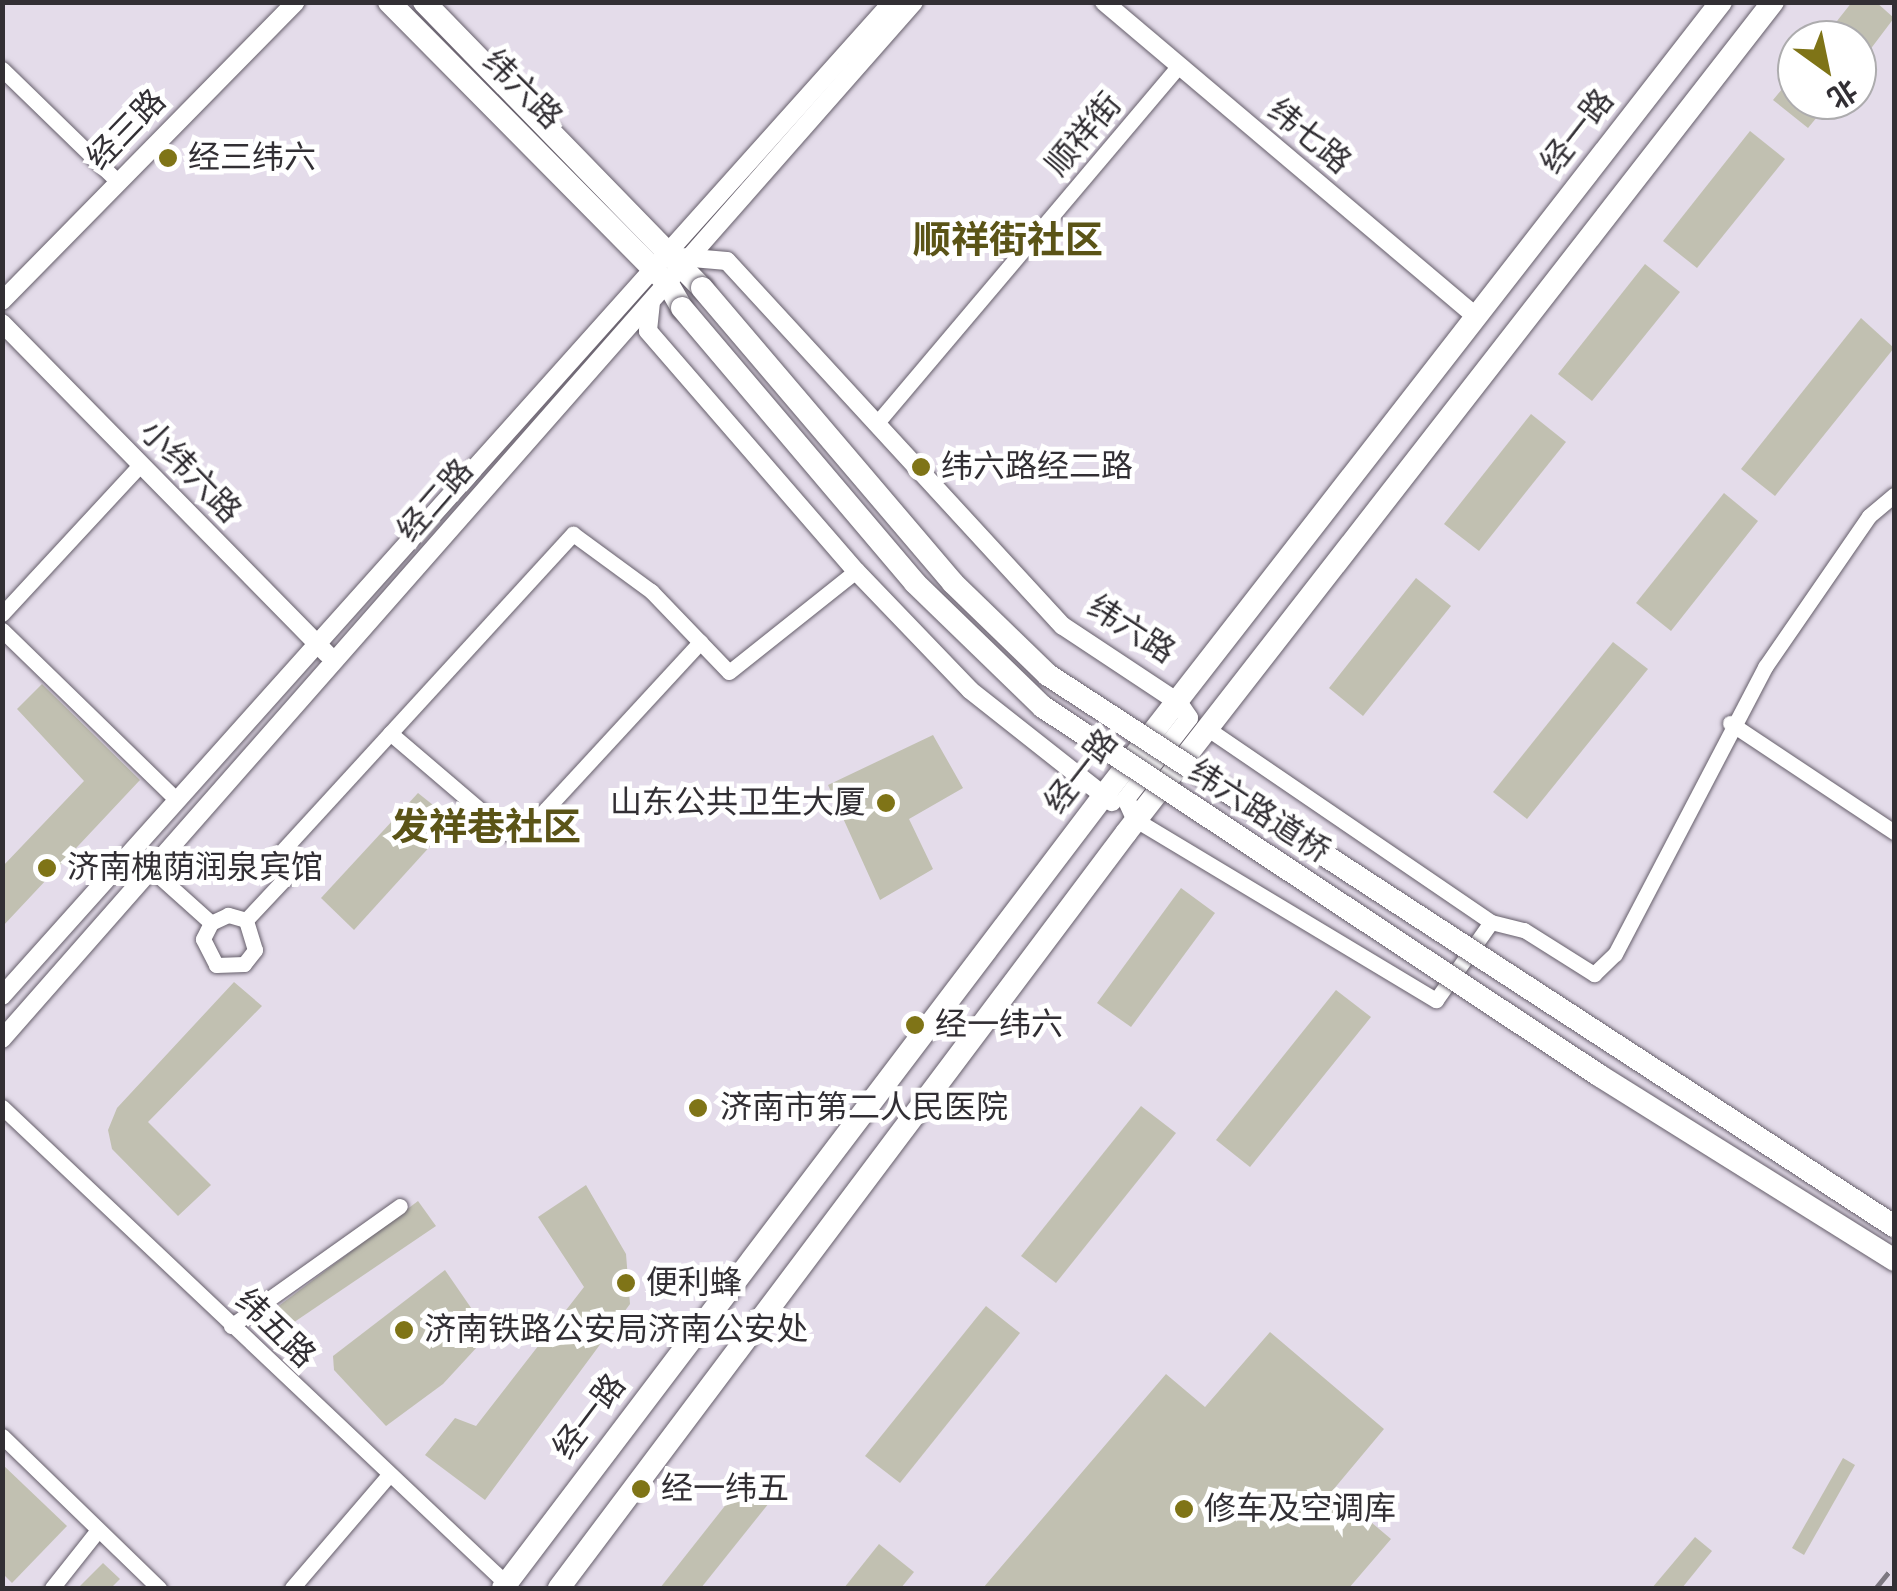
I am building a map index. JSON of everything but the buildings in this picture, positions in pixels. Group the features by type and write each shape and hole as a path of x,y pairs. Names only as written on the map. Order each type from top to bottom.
{"main road":[{"name":"纬六路","path":"390,2 656,258 702,288"},
{"name":"纬六路","path":"424,2 656,258"},
{"name":"经一路","path":"506,1587 1104,796 1721,2"},
{"path":"559,1588 1136,820 1773,2"},
{"name":"纬六路","path":"679,271 682,308"},
{"name":"纬六路道桥","path":"702,288 953,582 1048,675 1894,1226"},
{"name":"纬六路道桥","path":"682,308 915,583 1043,707 1600,1076 1894,1260"}],"street":[{"name":"经三路","path":"2,302 296,2"},
{"name":"经二路","path":"2,996 318,646 656,258 892,2"},
{"name":"经二路","path":"2,1039 914,2"},
{"name":"纬七路","path":"1104,2 1475,316"},
{"name":"顺祥街","path":"876,424 1179,66"},
{"path":"2,70 118,182"},
{"path":"656,258 648,331 856,570 970,690 1136,820 1436,1000 1491,922"},
{"name":"纬六路","path":"679,271 727,261 1063,626 1178,702 1189,718 1126,798 1136,820"},
{"name":"小纬六路","path":"2,323 335,661"},
{"path":"2,614 141,464"},
{"path":"1208,729 1491,922 1524,930 1594,974 1615,954 1730,723 1869,516 1894,495"},
{"path":"246,920 290,873 273,861 573,534 651,592 729,672 856,570"},
{"path":"2,630 178,800"},
{"path":"390,733 508,833 524,833 700,642"},
{"path":"1730,723 1894,832"},
{"path":"132,852 211,923"},
{"path":"211,923 228,915 246,920"},
{"path":"211,923 205,952 229,969 255,950 246,920"},
{"name":"纬五路","path":"2,1107 506,1587"},
{"path":"232,1326 400,1206"},
{"path":"2,1436 159,1588"},
{"path":"292,1588 389,1475"},
{"path":"52,1588 98,1530"}],"railway":[{"path":"1876,1588 1894,1566"}],"place":[{"name":"经三纬六","path":"168,158"},
{"name":"纬六路经二路","path":"921,467"},
{"name":"山东公共卫生大厦","path":"886,803"},
{"name":"济南槐荫润泉宾馆","path":"47,868"},
{"name":"经一纬六","path":"915,1025"},
{"name":"济南市第二人民医院","path":"698,1108"},
{"name":"便利蜂","path":"626,1283"},
{"name":"济南铁路公安局济南公安处","path":"404,1330"},
{"name":"经一纬五","path":"641,1489"},
{"name":"修车及空调库","path":"1184,1509"}],"district":[{"name":"顺祥街社区","path":"1008,241"},
{"name":"发祥巷社区","path":"486,828"}]}
